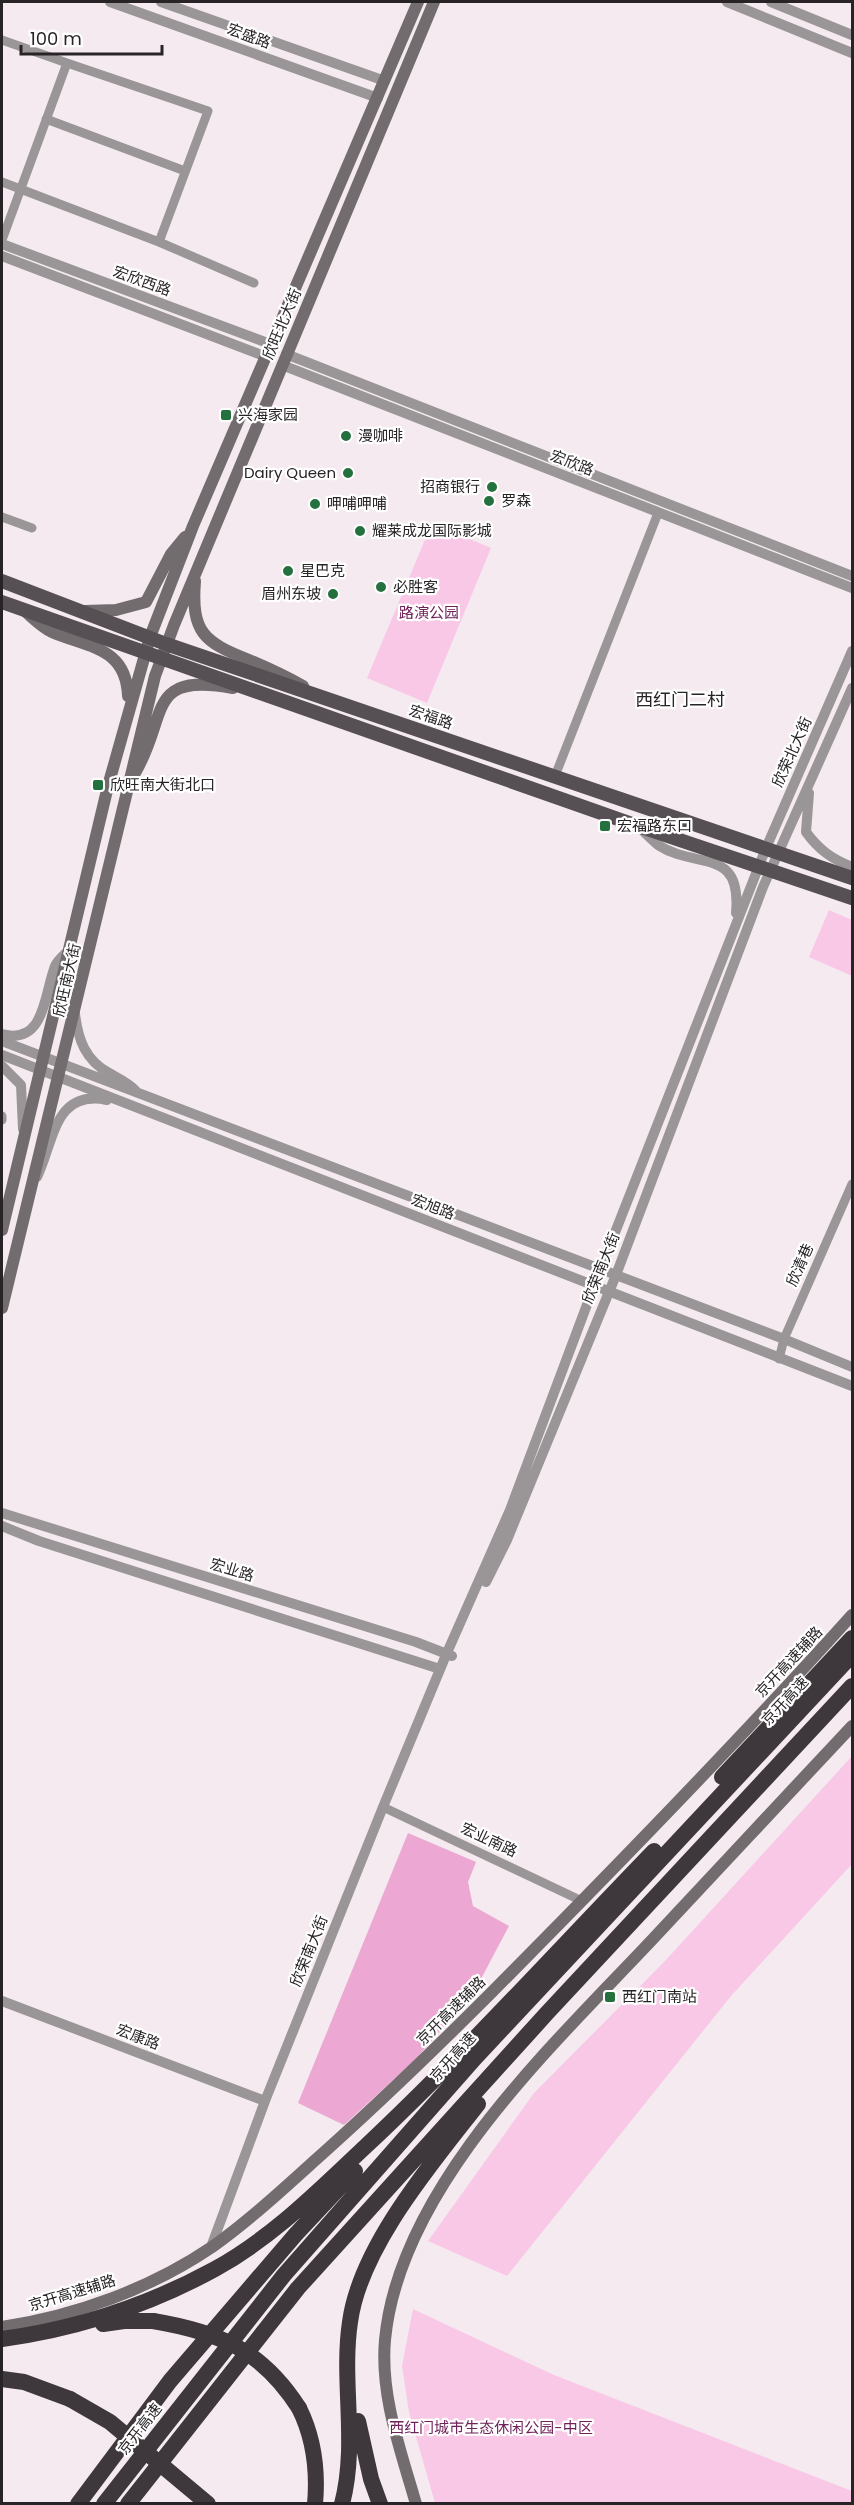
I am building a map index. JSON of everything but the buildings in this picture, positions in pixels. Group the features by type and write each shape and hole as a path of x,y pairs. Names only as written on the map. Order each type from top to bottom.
{"highway":[{"path":"78,2504 177,2373 296,2234 440,2077 852,1638"},
{"name":"京开高速","path":"104,2504 284,2276 475,2058 852,1655"},
{"path":"128,2504 298,2288 547,2013 852,1686"},
{"path":"342,2504 351,2443 350,2322 359,2287 378,2246 407,2198 547,2013"},
{"path":"39,2334 136,2306 226,2262 264,2238 305,2205 440,2077"},
{"path":"2,2339 124,2321 153,2321 210,2334 255,2357 281,2382 299,2408 310,2430 314,2453 315,2504"},
{"path":"349,2361 362,2441 380,2504"},
{"path":"2,2379 24,2382 70,2399 110,2422 208,2504"}],"main road":[{"name":"欣旺北大街","path":"144,654 193,526 273,345 418,2"},
{"name":"欣旺北大街","path":"161,659 434,2"},
{"path":"81,611 116,610 146,602 171,554 193,526"},
{"path":"196,571 195,616 203,633 216,647 278,672 323,697"},
{"name":"宏福路","path":"2,581 166,644 852,878"},
{"path":"2,602 144,654 852,898"},
{"path":"23,610 50,631 101,650 119,665 127,679 128,698 122,727"},
{"name":"欣旺南大街","path":"2,1230 23,1134 122,727 144,654"},
{"name":"欣旺南大街","path":"2,1308 128,784 161,659"},
{"path":"128,784 146,754 160,708 171,692 195,683 253,691"},
{"name":"京开高速辅路","path":"2,2327 65,2314 103,2302 150,2281 211,2247 280,2191 394,2090 582,1901 852,1615"},
{"path":"416,2504 392,2423 385,2383 385,2341 402,2265 419,2225 442,2182 541,2060 852,1726"}],"street":[{"name":"宏盛路","path":"110,2 378,98"},
{"name":"宏盛路","path":"161,2 385,81"},
{"path":"727,2 852,52"},
{"path":"771,2 852,35"},
{"path":"2,40 208,111 159,242"},
{"path":"2,242 67,63"},
{"path":"46,119 185,171"},
{"path":"2,182 159,242 254,283"},
{"name":"宏欣西路","path":"2,242 273,345"},
{"name":"宏欣西路","path":"2,256 267,357"},
{"name":"宏欣路","path":"284,359 658,513 852,588"},
{"name":"宏欣路","path":"284,359 852,576"},
{"path":"555,776 658,513"},
{"path":"2,517 32,528"},
{"name":"欣荣北大街","path":"765,868 852,651"},
{"name":"欣荣北大街","path":"772,850 811,780 852,688"},
{"path":"811,780 806,832 817,847 833,859 852,867"},
{"path":"638,826 659,846 723,867 734,880 738,894 734,928"},
{"name":"欣荣南大街","path":"449,1656 510,1510 594,1286 734,928 765,868"},
{"name":"欣荣南大街","path":"211,2247 265,2101 440,1669 449,1656 507,1540 616,1275 765,868"},
{"path":"2,1035 18,1036 27,1033 36,1025 42,1013 55,964 67,952"},
{"path":"75,1011 77,1035 82,1047 99,1066 131,1086 140,1096"},
{"name":"宏旭路","path":"2,1041 40,1064"},
{"name":"宏旭路","path":"2,1055 40,1064 140,1096 784,1338 852,1367"},
{"path":"2,1066 21,1085 23,1134"},
{"name":"宏旭路","path":"60,1071 133,1106 852,1386"},
{"path":"28,1194 46,1158 64,1110 78,1101 97,1098 133,1106"},
{"name":"欣清巷","path":"779,1359 784,1338 852,1184"},
{"path":"2,1506 40,1519 62,1534"},
{"name":"宏业路","path":"2,1513 62,1534 404,1639 449,1656"},
{"name":"宏业路","path":"2,1527 39,1541 440,1669"},
{"path":"2,1534 39,1541"},
{"name":"宏业南路","path":"383,1808 582,1901"},
{"name":"宏康路","path":"2,2001 265,2101"}],"green space":[{"name":"路演公园","path":"432,523 491,548 427,703 367,678"},
{"path":"829,910 852,920 852,976 809,957"},
{"path":"852,1756 852,1864 731,1996 507,2276 428,2241 534,2093 665,1961"},
{"name":"西红门城市生态休闲公园-中区","path":"413,2309 554,2375 852,2491 852,2503 435,2503 409,2412 402,2366"}],"shaded area":[{"path":"408,1833 476,1862 468,1882 473,1906 509,1926 474,1992 414,2061 344,2125 298,2103"}],"place":[{"name":"兴海家园","path":"226,415"},
{"name":"漫咖啡","path":"346,436"},
{"name":"Dairy Queen","path":"348,473"},
{"name":"招商银行","path":"492,487"},
{"name":"罗森","path":"489,501"},
{"name":"呷哺呷哺","path":"315,504"},
{"name":"耀莱成龙国际影城","path":"360,531"},
{"name":"星巴克","path":"288,571"},
{"name":"必胜客","path":"381,587"},
{"name":"眉州东坡","path":"333,594"},
{"name":"欣旺南大街北口","path":"98,785"},
{"name":"宏福路东口","path":"605,826"},
{"name":"西红门南站","path":"610,1997"}],"district":[{"name":"西红门二村","path":"680,700"}]}
